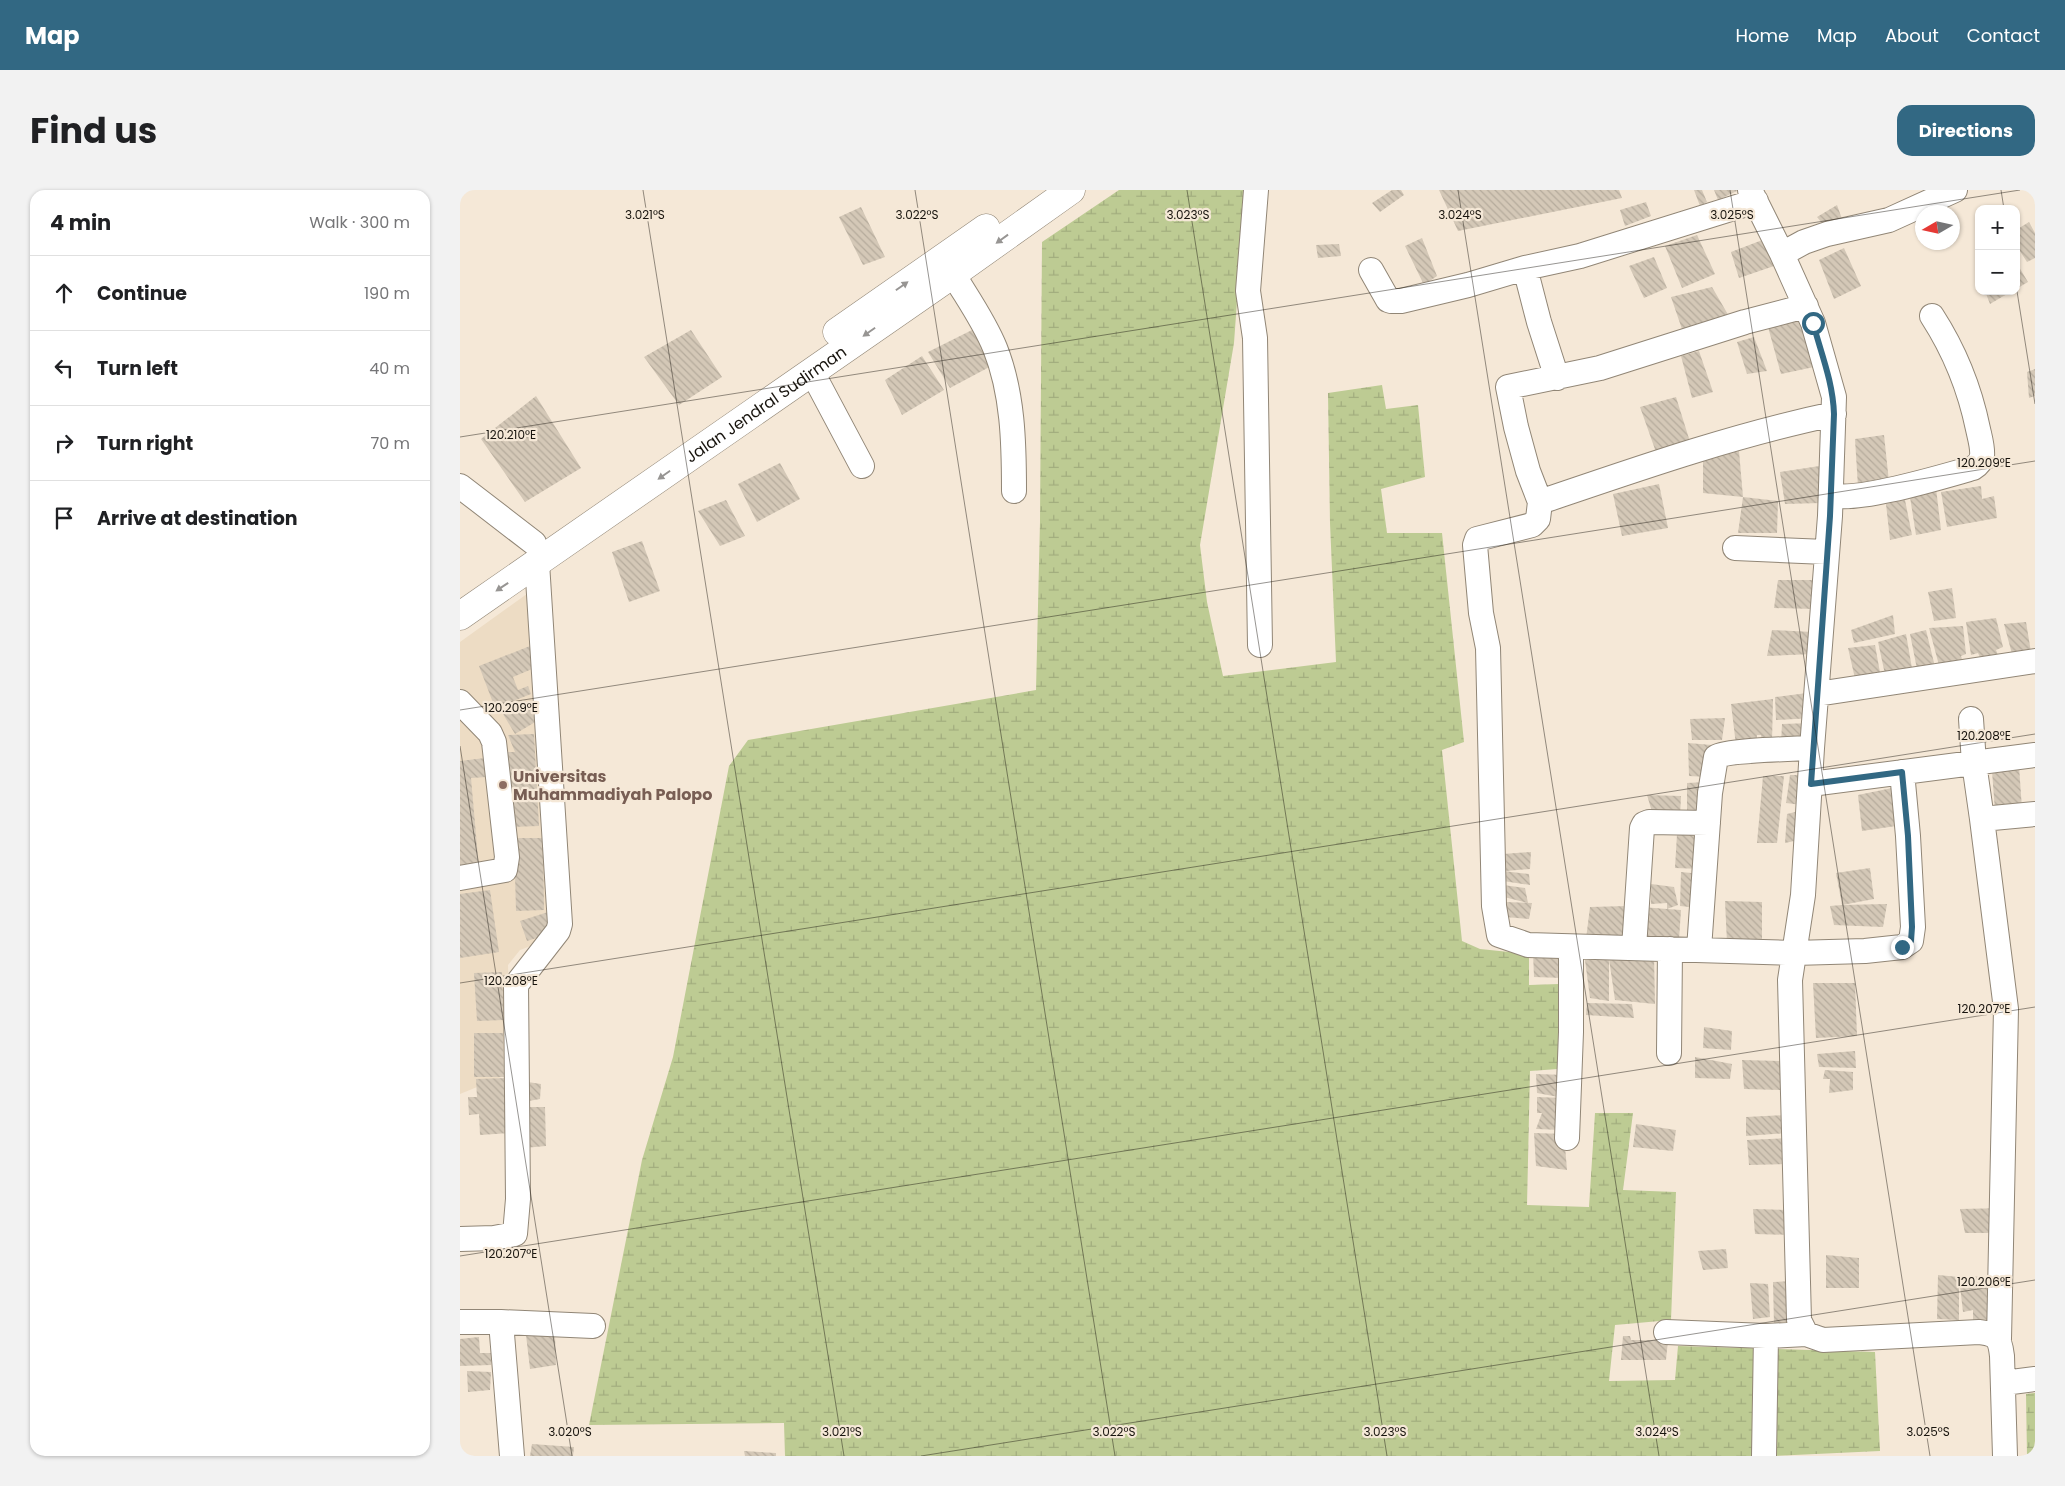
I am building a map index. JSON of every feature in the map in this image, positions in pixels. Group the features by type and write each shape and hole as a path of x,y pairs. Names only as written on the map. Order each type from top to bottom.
{"highway":[{"name":"Jalan Jendral Sudirman","path":"460,616 535,553 1041,190"},
{"name":"Jalan Jendral Sudirman","path":"460,594 535,553 812,372 1071,190"}],"street":[{"path":"1256,190 1248,292 1255,338 1260,644"},
{"path":"1782,254 1804,242 1828,234 1889,220 1955,190"},
{"path":"1370,270 1388,300 1394,302 1468,285 1525,268 1580,256 1753,196 1813,323 1834,398 1834,414 1831,495 1803,895 1790,980 1793,1130 1797,1188 1797,1280 1799,1320 1806,1334"},
{"path":"1525,268 1539,322 1557,378"},
{"path":"953,274 975,308 995,348 1001,367 1011,412 1014,446 1014,491"},
{"path":"1806,306 1745,322 1627,361 1507,388 1528,471 1540,502 1538,519 1532,526 1480,537 1476,545 1481,612 1488,648 1494,906 1499,935 1528,945 1571,947 1794,953 1865,951 1902,947 1911,941 1912,927 1908,836 1902,772"},
{"path":"1831,495 1839,498 1849,497 1907,486 1973,468 1979,464 1982,457 1975,412 1956,362 1932,316"},
{"path":"812,372 862,466"},
{"path":"1540,502 1700,449 1784,424 1834,414"},
{"path":"460,486 535,553 560,928 516,985 518,1199 516,1234 500,1237 460,1239"},
{"path":"1735,548 1826,552"},
{"path":"1817,694 2035,661"},
{"path":"460,702 490,733 494,742 507,857 504,870 460,878"},
{"path":"1971,719 1974,763 2006,1010 1999,1339 2004,1383 2005,1456"},
{"path":"1699,950 1714,760 1718,756 1738,752 1812,748"},
{"path":"1811,784 2035,755"},
{"path":"1982,820 2035,814"},
{"path":"1634,948 1642,828 1644,824 1650,822 1708,823"},
{"path":"1567,1138 1571,947"},
{"path":"1670,949 1670,1053"},
{"path":"460,1322 593,1326"},
{"path":"502,1322 512,1456"},
{"path":"1666,1332 1766,1336 1806,1334 1823,1340 1980,1332 1991,1334 1999,1339"},
{"path":"1764,1456 1766,1336"},
{"path":"2004,1383 2035,1379"}],"shaded area":[{"name":"Universitas Muhammadiyah Palopo","path":"531,591 557,929 546,940 520,950 508,965 511,1073 460,1094 460,642"}],"green space":[{"path":"1119,190 1245,190 1234,343 1200,545 1207,602 1223,676 1336,662 1330,523 1328,393 1382,385 1386,409 1418,405 1425,477 1381,489 1387,533 1442,533 1464,742 1442,750 1462,941 1480,949 1529,954 1529,985 1559,984 1558,1069 1530,1071 1527,1205 1589,1207 1595,1113 1633,1113 1623,1190 1676,1192 1671,1320 1615,1325 1609,1381 1675,1380 1678,1346 1875,1352 1880,1451 1773,1456 785,1456 784,1423 589,1425 642,1160 673,1057 729,766 748,740 1036,690 1040,522 1042,242"},
{"path":"2035,1393 2035,1456 2027,1456 2026,1394"}],"building":[{"path":"1392,190 1401,190 1404,195 1380,212 1372,203"},
{"path":"1439,190 1619,190 1622,198 1458,231"},
{"path":"1694,190 1702,190 1707,202 1700,206"},
{"path":"1714,190 1739,190 1718,200"},
{"path":"1646,202 1651,216 1625,226 1620,210"},
{"path":"1837,205 1842,219 1826,228 1817,217"},
{"path":"861,207 885,257 863,265 839,217"},
{"path":"2029,222 2035,233 2035,258 2027,262 2020,251 2020,228"},
{"path":"1697,235 1715,274 1682,288 1665,246"},
{"path":"1422,238 1437,276 1424,285 1405,246"},
{"path":"1765,239 1777,265 1739,278 1731,252"},
{"path":"1339,244 1341,256 1318,258 1316,245"},
{"path":"1844,248 1861,286 1834,299 1819,260"},
{"path":"1654,257 1667,288 1644,298 1629,266"},
{"path":"2020,269 2028,282 2020,287"},
{"path":"1712,287 1730,318 1684,335 1671,297"},
{"path":"1987,295 2005,295 1990,304"},
{"path":"1803,317 1814,367 1781,374 1768,327"},
{"path":"974,329 995,364 950,388 928,352"},
{"path":"691,330 722,377 679,405 644,357"},
{"path":"1754,337 1767,371 1747,374 1737,342"},
{"path":"1699,351 1713,392 1692,398 1681,356"},
{"path":"922,356 944,390 902,415 885,380"},
{"path":"2035,369 2035,396 2029,398 2027,372"},
{"path":"536,396 581,468 525,502 481,439"},
{"path":"1676,397 1691,445 1657,455 1640,407"},
{"path":"1884,435 1889,482 1858,487 1855,439"},
{"path":"1739,451 1743,497 1703,493 1703,459"},
{"path":"780,463 800,499 757,522 738,484"},
{"path":"1826,465 1821,503 1785,504 1780,472"},
{"path":"1659,484 1668,528 1622,536 1613,494"},
{"path":"1981,486 1982,499 1994,496 1997,518 1947,527 1941,492"},
{"path":"1936,488 1941,530 1916,535 1910,497"},
{"path":"1743,497 1778,501 1777,533 1738,533"},
{"path":"726,500 745,536 720,546 698,511"},
{"path":"1905,500 1912,535 1890,540 1886,504"},
{"path":"642,541 660,591 629,602 612,552"},
{"path":"1778,580 1817,580 1814,609 1774,608"},
{"path":"1952,588 1956,618 1934,621 1928,592"},
{"path":"1893,615 1895,634 1854,643 1851,630"},
{"path":"1996,618 2003,647 1996,650 2000,660 1983,664 1978,653 1971,655 1966,622"},
{"path":"2026,622 2031,652 2012,654 2004,624"},
{"path":"1963,626 1966,654 1961,656 1964,667 1940,669 1929,628"},
{"path":"1772,630 1813,632 1813,654 1767,656"},
{"path":"1926,630 1936,671 1918,674 1910,634"},
{"path":"1906,634 1913,674 1886,679 1878,642"},
{"path":"1875,645 1881,678 1856,683 1848,648"},
{"path":"530,646 532,669 513,677 518,690 528,686 531,694 495,708 479,666"},
{"path":"1815,692 1812,718 1776,720 1775,697"},
{"path":"1773,699 1772,742 1762,742 1761,735 1757,735 1756,747 1736,745 1731,704"},
{"path":"525,701 537,721 515,734 503,714"},
{"path":"1725,718 1722,740 1692,740 1690,719"},
{"path":"1811,723 1809,744 1781,743 1782,724"},
{"path":"534,734 539,826 511,827 508,752 515,752 508,735"},
{"path":"1688,743 1712,745 1707,777 1689,776"},
{"path":"485,758 487,777 471,778 479,869 460,871 460,761"},
{"path":"2019,766 2022,809 1995,811 1992,771"},
{"path":"1790,775 1803,775 1802,805 1786,803"},
{"path":"1763,776 1784,776 1777,843 1757,843"},
{"path":"1706,782 1703,814 1687,814 1687,783"},
{"path":"1892,788 1896,826 1862,831 1858,795"},
{"path":"1647,795 1681,796 1680,817 1652,812"},
{"path":"1803,810 1799,840 1785,843 1787,814"},
{"path":"1677,834 1700,834 1702,869 1675,868"},
{"path":"514,838 543,838 544,910 516,911"},
{"path":"1531,852 1530,869 1506,871 1503,854"},
{"path":"1870,868 1874,899 1842,905 1836,873"},
{"path":"1503,871 1529,874 1530,885 1503,881"},
{"path":"1681,872 1701,874 1699,908 1680,906"},
{"path":"1651,884 1674,887 1678,905 1667,909 1667,903 1651,904"},
{"path":"1503,885 1525,888 1528,903 1504,897"},
{"path":"490,890 499,952 460,958 460,894"},
{"path":"1725,901 1762,902 1762,946 1727,943"},
{"path":"1505,902 1532,903 1529,919 1505,917"},
{"path":"1887,904 1883,927 1834,925 1830,906"},
{"path":"1627,906 1626,941 1586,939 1590,907"},
{"path":"1642,907 1681,910 1679,940 1659,937 1658,945 1643,944"},
{"path":"548,912 555,932 527,941 520,921"},
{"path":"1533,952 1563,954 1563,978 1534,977"},
{"path":"1654,956 1655,1004 1615,1000 1609,959"},
{"path":"1609,959 1609,1001 1590,998 1585,960"},
{"path":"502,972 504,1020 477,1021 474,973"},
{"path":"1813,983 1855,983 1857,1036 1816,1038"},
{"path":"1587,1003 1632,1004 1634,1018 1586,1015"},
{"path":"1704,1027 1732,1031 1731,1050 1703,1048"},
{"path":"474,1033 503,1033 504,1077 474,1077"},
{"path":"1855,1051 1856,1068 1819,1067 1817,1054"},
{"path":"1695,1057 1732,1064 1730,1079 1695,1078"},
{"path":"1742,1060 1783,1061 1781,1090 1744,1089"},
{"path":"1825,1070 1853,1072 1853,1090 1829,1093 1830,1079 1823,1079"},
{"path":"1536,1074 1565,1075 1564,1098 1537,1093"},
{"path":"507,1078 510,1133 480,1135 479,1114 469,1115 468,1097 477,1097 476,1079"},
{"path":"521,1081 541,1084 540,1099 523,1102"},
{"path":"1537,1097 1564,1098 1562,1130 1536,1129 1542,1113 1537,1113"},
{"path":"524,1107 545,1107 546,1146 524,1148"},
{"path":"1787,1115 1787,1133 1746,1136 1746,1117"},
{"path":"1636,1124 1676,1130 1673,1151 1633,1147"},
{"path":"1534,1133 1564,1134 1567,1170 1536,1166"},
{"path":"1788,1138 1788,1164 1749,1165 1747,1140"},
{"path":"2007,1208 2010,1233 1965,1233 1960,1209"},
{"path":"1753,1209 1792,1210 1793,1235 1755,1234"},
{"path":"1726,1249 1728,1268 1703,1270 1698,1251"},
{"path":"1826,1255 1859,1258 1859,1288 1826,1288"},
{"path":"1938,1275 1959,1277 1959,1320 1937,1319"},
{"path":"1994,1276 1991,1325 1973,1325 1973,1310 1963,1312 1959,1277"},
{"path":"1793,1281 1797,1329 1774,1325 1773,1282"},
{"path":"1750,1283 1768,1284 1770,1317 1753,1319"},
{"path":"526,1335 555,1335 556,1365 530,1369"},
{"path":"1623,1336 1630,1336 1631,1340 1668,1340 1666,1360 1621,1360"},
{"path":"479,1337 480,1353 491,1353 491,1365 460,1366 460,1339"},
{"path":"467,1371 491,1372 490,1390 468,1392"},
{"path":"532,1444 574,1447 573,1456 530,1456"},
{"path":"744,1451 776,1453 776,1456 745,1456"}],"place":[{"name":"Universitas Muhammadiyah Palopo","path":"503,785"}],"route":[{"path":"1813,323 1834,398 1834,414 1830,516 1812,748 1811,784 1902,772 1908,836 1912,927 1911,941 1902,947"}]}
